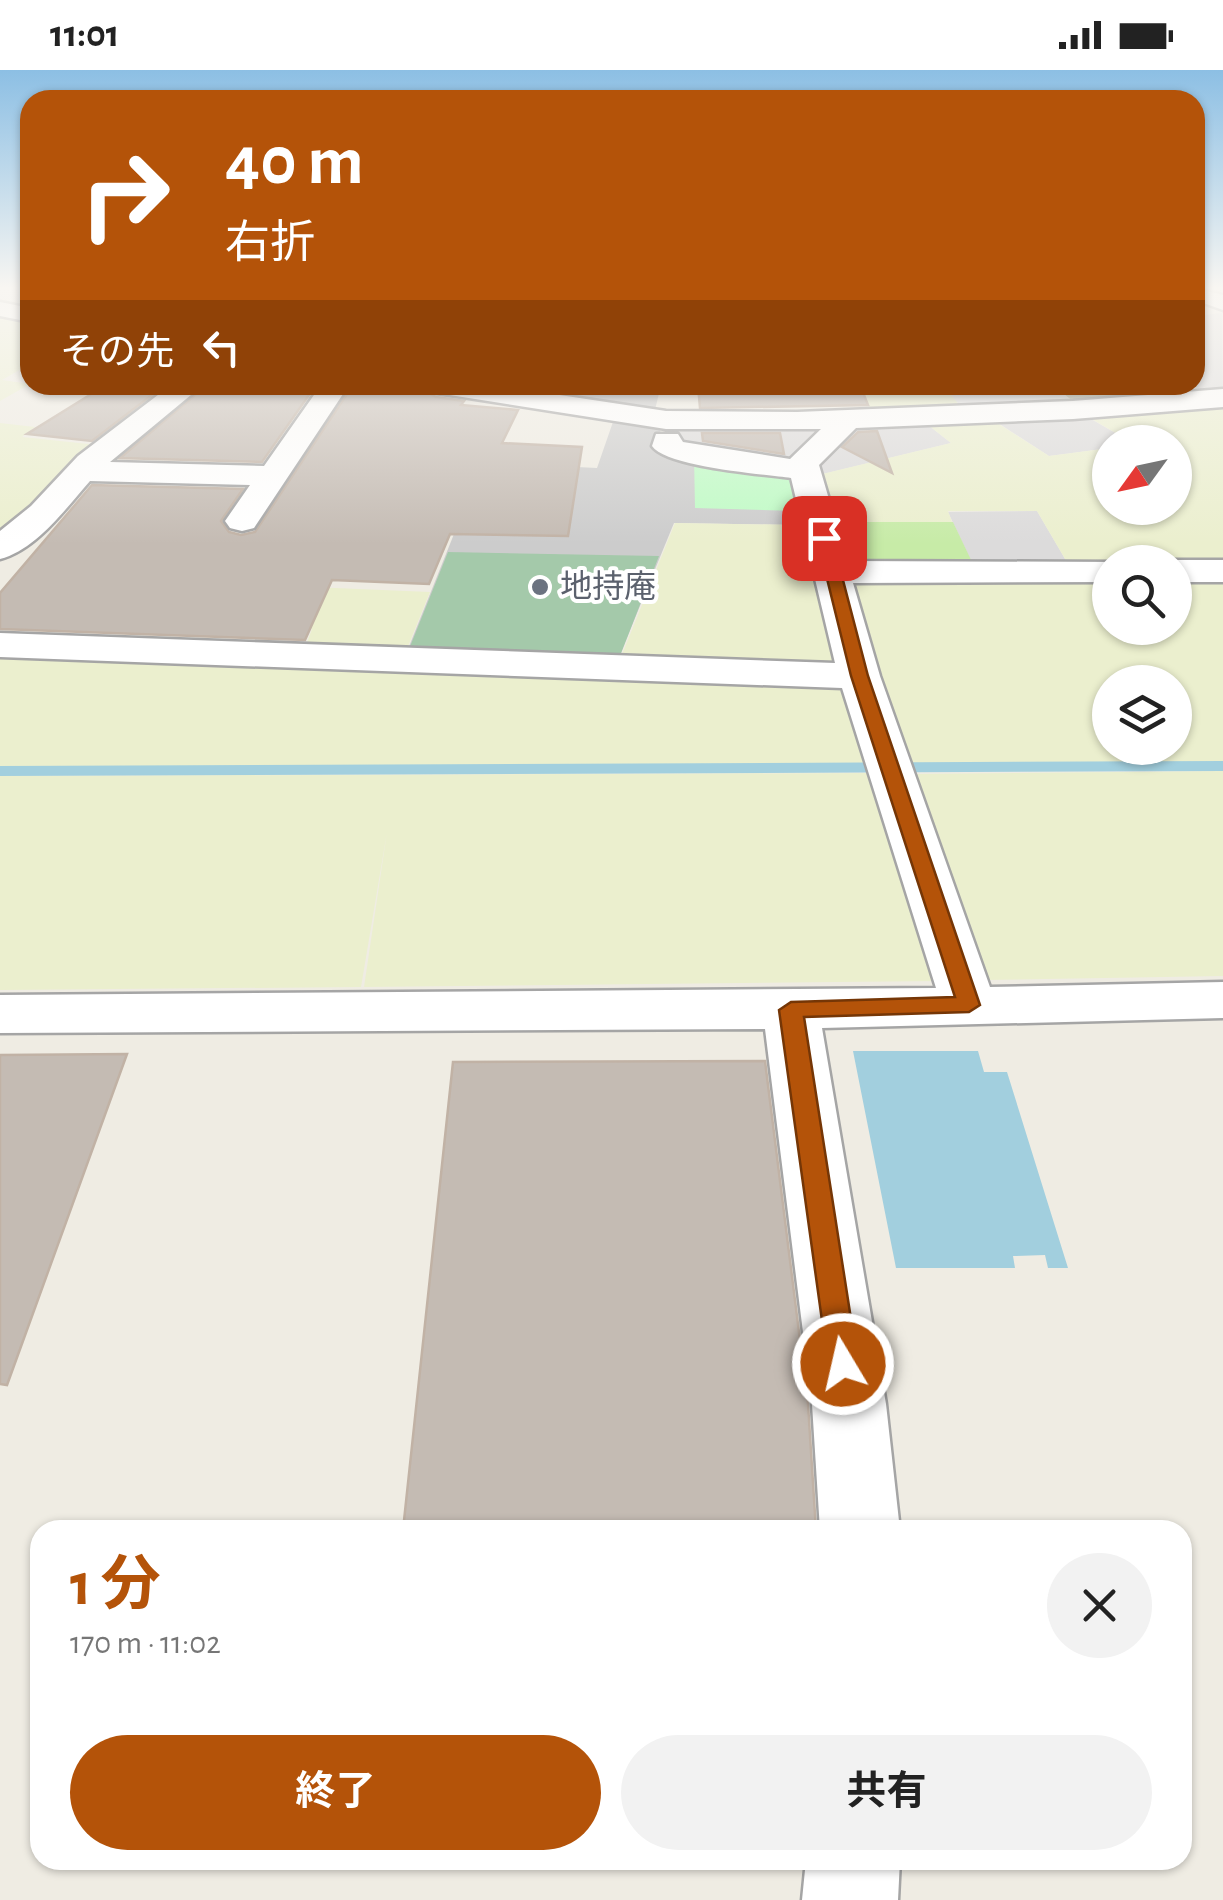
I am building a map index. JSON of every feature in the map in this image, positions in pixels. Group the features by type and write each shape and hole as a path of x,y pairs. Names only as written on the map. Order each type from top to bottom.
{"street":[{"path":"0,548 44,513 82,471 176,395"},
{"path":"242,521 328,395"},
{"path":"502,395 666,420 1073,410 1194,395"},
{"path":"672,395 666,420 667,446 806,471"},
{"path":"849,418 803,463 860,676 969,1005"},
{"path":"82,471 272,476"},
{"path":"834,572 1092,571"},
{"path":"1192,571 1223,571"},
{"path":"0,645 860,676"},
{"path":"0,1014 791,1010 1223,1000"},
{"path":"791,1010 849,1404 859,1520"},
{"path":"850,1900 852,1870"}],"shaded area":[{"path":"0,373 14,373 2,380 20,383 20,390 0,401"},
{"path":"1205,373 1223,373 1223,393 1205,392"},
{"path":"531,395 659,395 654,414"},
{"path":"865,395 951,395 962,408 871,413"},
{"path":"951,395 1065,395 1074,403 962,408"},
{"path":"1065,395 1171,395 1075,403"},
{"path":"1223,404 1223,564 1192,564 1192,545 1092,545 1092,564 1068,564 1037,511 948,511 952,522 833,522 818,475 951,443 923,421 991,419 1049,456 1092,450 1092,525 1192,525 1192,425 1102,425 1085,415"},
{"path":"1084,415 1101,425 1092,425 1092,450 1049,456 992,419"},
{"name":"地持庵","path":"614,419 660,425 661,447 791,471 802,525 674,523 619,657 408,649 458,524 495,463 597,468"},
{"path":"923,421 951,443 819,475 815,464 856,424"},
{"path":"0,423 35,427 22,437 98,445 0,535"},
{"path":"673,426 826,426 791,460 674,445"},
{"path":"1037,511 1068,564 973,565 948,512"},
{"path":"675,523 802,525 837,660 824,664 621,657"},
{"path":"1092,578 1092,645 1192,645 1192,578 1223,578 1223,762 1192,762 1192,665 1092,665 1092,763 911,764 849,579"},
{"path":"287,586 430,592 407,649 306,645 312,629 264,627"},
{"path":"0,654 846,685 871,764 0,767"},
{"path":"1223,771 1223,976 982,980 915,774"},
{"path":"873,773 939,981 364,987 387,832 361,987 0,990 0,776"}],"green space":[{"path":"694,456 790,472 797,511 695,508"},
{"path":"832,522 953,522 973,564 858,565 844,559"},
{"path":"448,552 659,556 620,656 409,649"}],"water":[{"path":"853,1051 978,1051 984,1072 1007,1072 1068,1268 1048,1268 1045,1255 1013,1256 1015,1268 896,1268"}],"building":[{"path":"90,395 152,395 92,441 27,434"},
{"path":"195,395 309,395 262,462 120,458"},
{"path":"346,395 433,395 464,401 461,405 518,410 502,443 582,447 568,536 450,534 429,584 332,580 305,640 0,629 0,593 92,485 243,489 221,521 229,532 255,532"},
{"path":"699,395 864,395 868,405 700,408"},
{"path":"877,431 892,473 842,447 858,432"},
{"path":"702,433 780,433 784,454 703,441"},
{"path":"127,1054 7,1385 0,1384 0,1055"},
{"path":"765,1061 808,1404 815,1520 404,1520 453,1062"}],"waterway":[{"path":"0,771 1223,766"}],"place":[{"name":"地持庵","path":"540,587"}],"route":[{"path":"824,538 860,676 969,1005 791,1010 843,1364"}]}
